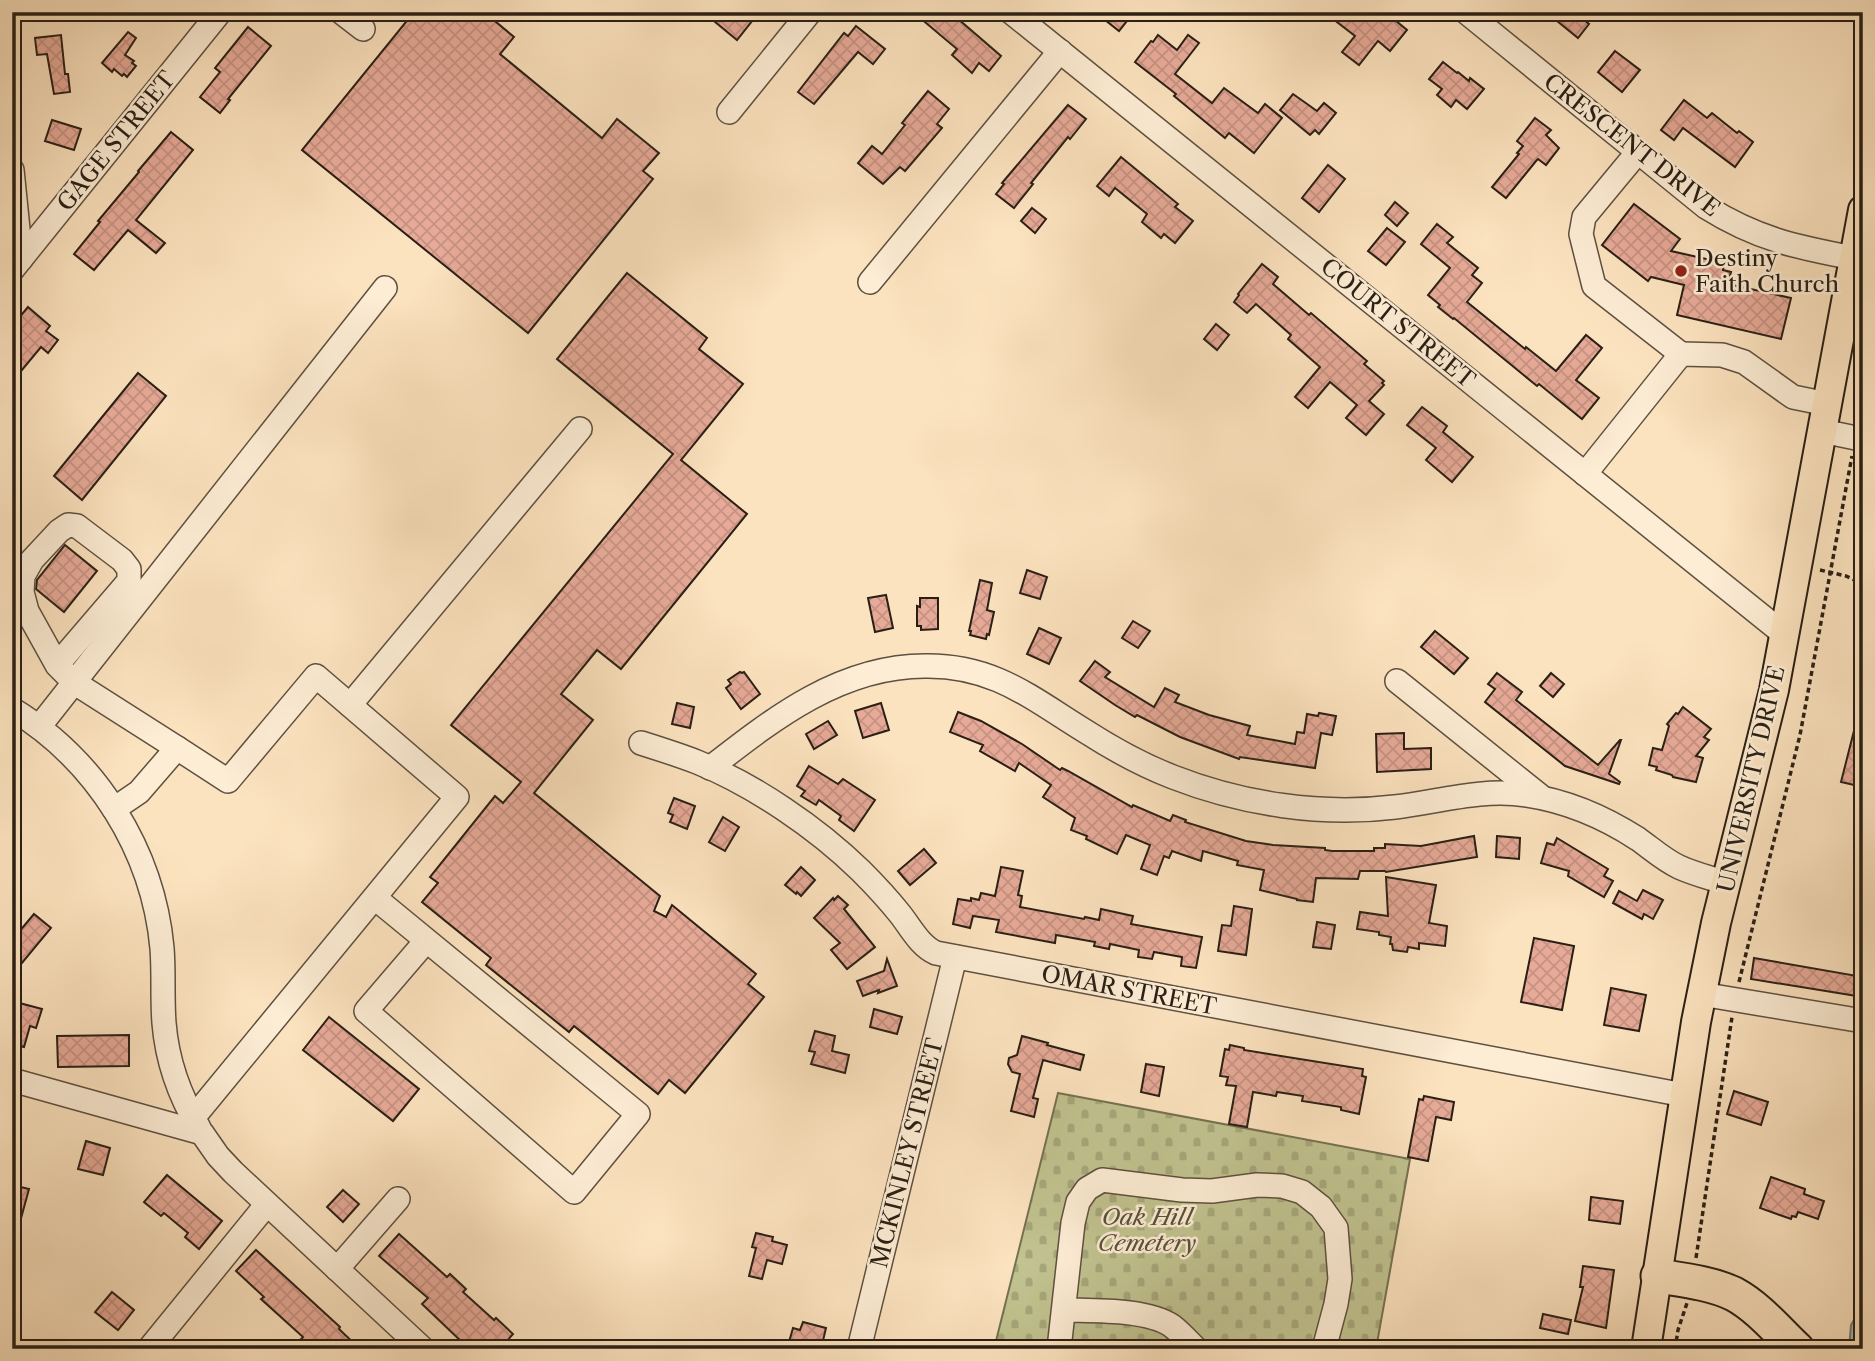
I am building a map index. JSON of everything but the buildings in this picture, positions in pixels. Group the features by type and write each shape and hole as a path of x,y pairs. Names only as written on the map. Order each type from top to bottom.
{"highway":[{"path":"1658,1276 1732,1293 1745,1301 1797,1349"}],"main road":[{"name":"UNIVERSITY DRIVE","path":"1646,1349 1701,994 1766,728 1863,210"}],"street":[{"name":"GAGE STREET","path":"17,264 220,12"},
{"path":"341,12 363,29"},
{"path":"729,112 810,12"},
{"name":"COURT STREET","path":"1011,12 1784,634"},
{"name":"CRESCENT DRIVE","path":"1466,12 1706,207 1747,230 1786,244 1854,258"},
{"path":"870,282 1060,51"},
{"path":"1637,153 1584,217 1581,234 1594,286 1681,354 1722,355 1744,362 1824,418 1859,437"},
{"path":"12,170 17,264"},
{"path":"39,727 385,288"},
{"path":"1585,474 1681,354"},
{"path":"350,705 580,429"},
{"path":"57,665 129,581 129,569 122,559 77,526 68,525 59,531 32,560 23,576 22,592 27,611 57,665 75,683 228,781 316,676 457,797 374,898 198,1126"},
{"path":"709,768 788,709 824,691 861,676 894,668 934,666 973,671 1001,680 1130,757 1187,782 1228,795 1294,806 1348,810 1397,807 1496,793 1541,797 1590,813 1629,834 1676,866 1726,883"},
{"path":"1397,681 1541,797"},
{"path":"12,709 39,727 81,766 114,809 140,858 154,901 162,947 167,1044 176,1079 198,1126 218,1156 423,1349"},
{"name":"OMAR STREET","path":"641,743 709,768 766,798 812,829 871,881 928,948 936,953 1684,1095"},
{"path":"114,809 139,792 177,748"},
{"path":"374,898 638,1114 574,1192 366,1011 426,941"},
{"name":"MCKINLEY STREET","path":"859,1349 955,957"},
{"path":"1701,994 1863,1021"},
{"path":"12,1080 198,1126"},
{"path":"1059,1349 1073,1223 1078,1202 1087,1189 1102,1180 1182,1190 1212,1191 1257,1185 1282,1186 1302,1192 1321,1207 1336,1228 1340,1252 1336,1304 1324,1349"},
{"path":"337,1269 398,1199"},
{"path":"149,1349 267,1204"},
{"path":"1065,1310 1145,1316 1171,1325 1196,1349"}],"path":[{"path":"1675,1349 1693,1282 1735,1000 1800,735 1830,572 1859,437 1863,402"},
{"path":"1797,564 1846,576 1863,584"}],"green space":[{"name":"Oak Hill Cemetery","path":"1058,1093 1410,1159 1376,1349 994,1349"}],"water":[{"path":"1863,1304 1863,1349 1849,1349 1851,1325"}],"place":[{"name":"Destiny Faith Church","path":"1681,271"}]}
